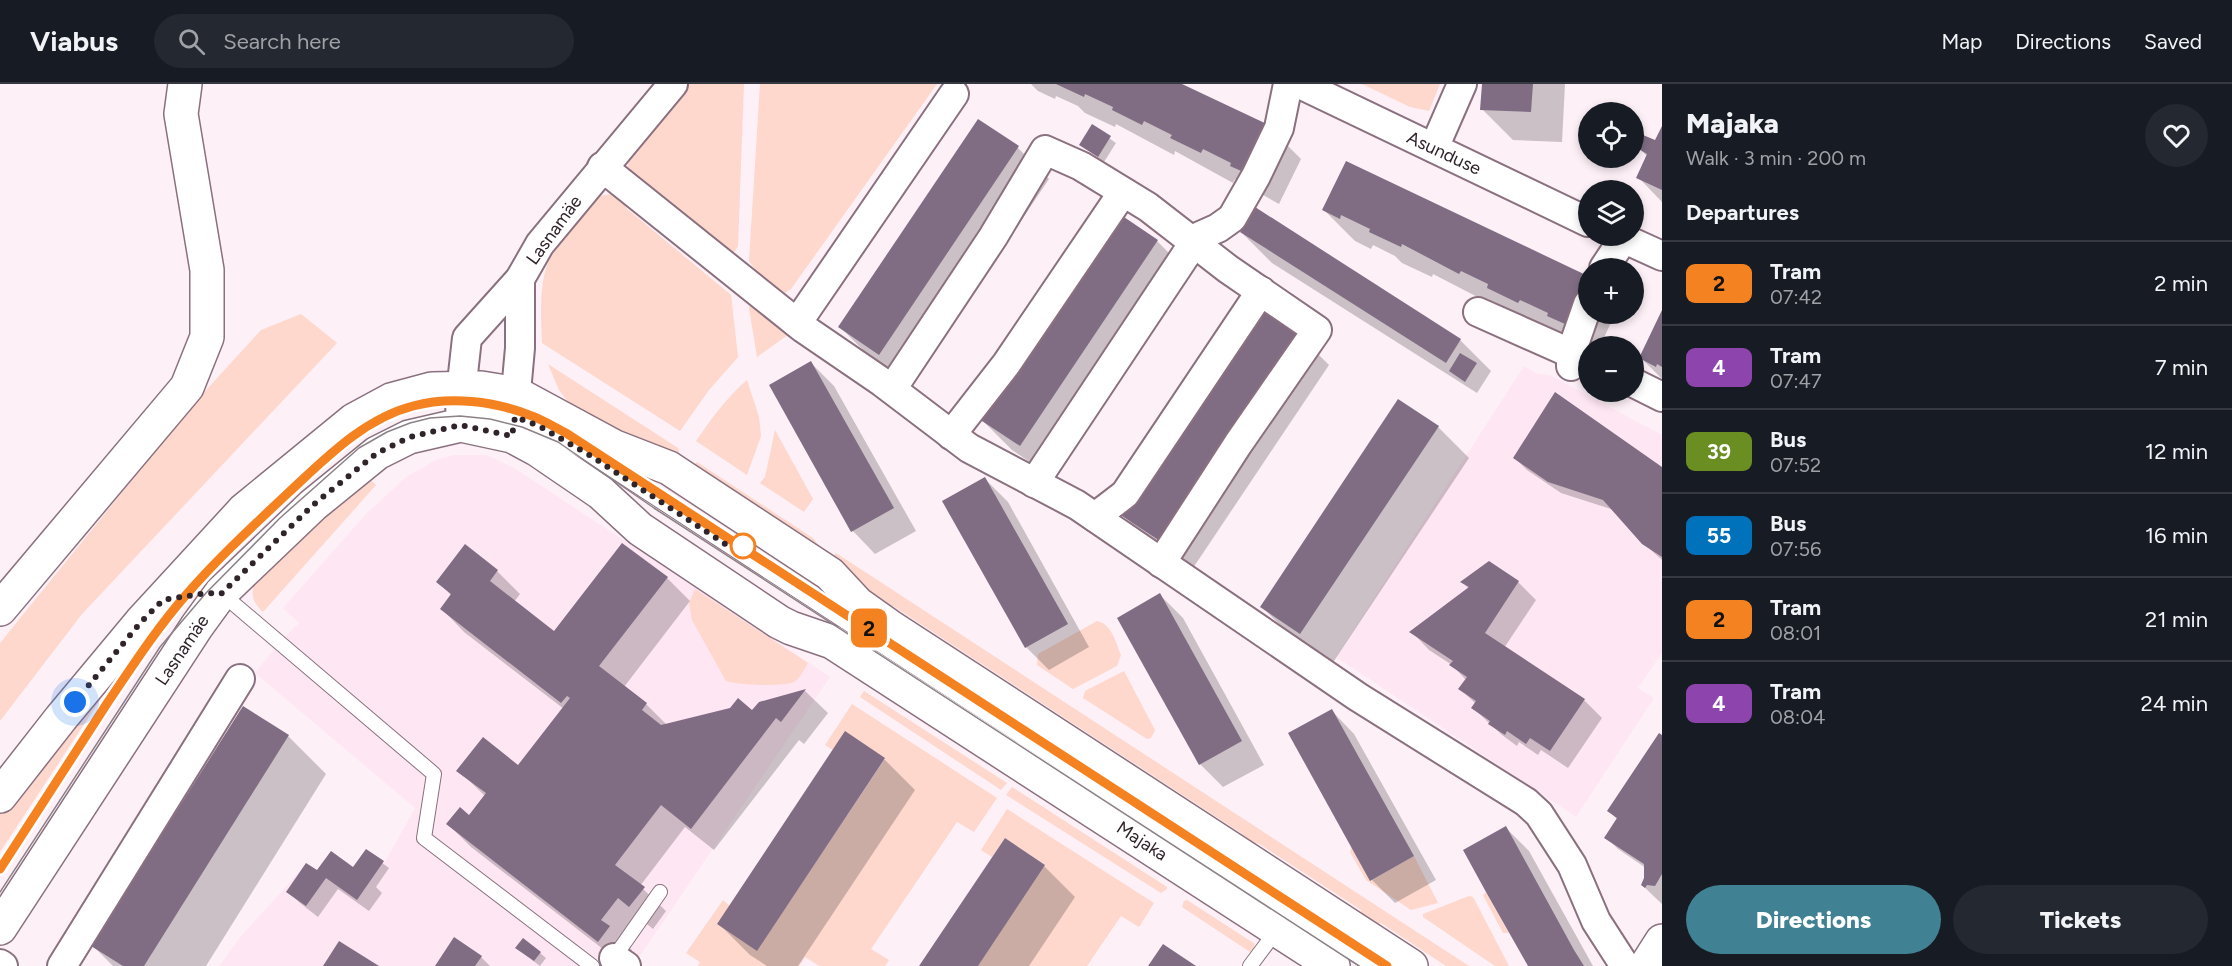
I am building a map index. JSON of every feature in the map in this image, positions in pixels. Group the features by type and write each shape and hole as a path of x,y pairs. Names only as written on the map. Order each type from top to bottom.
{"street":[{"path":"0,609 187,387 207,337 207,270 181,114 185,84"},
{"name":"Lasnamäe","path":"0,928 197,626 221,594 313,505 377,453 410,437 460,407 468,338 520,279 540,244 673,84"},
{"path":"1034,483 1194,244 1200,236 1218,228 1232,218 1256,176 1279,128 1288,84"},
{"name":"Asunduse","path":"1300,84 1578,217"},
{"path":"1434,148 1462,84"},
{"path":"797,323 954,94"},
{"path":"892,389 993,237 1045,150 1081,165 1148,207 1194,244 1317,330 1238,444 1161,563"},
{"path":"602,167 797,323 892,389 969,448 1095,517 1358,696 1526,802 1539,814 1572,865 1596,921 1625,966"},
{"path":"951,435 1007,363 1123,192"},
{"path":"1640,246 1662,256"},
{"path":"515,416 520,348 520,279"},
{"path":"1095,517 1125,494 1261,291"},
{"path":"1478,312 1577,360 1584,324"},
{"path":"1644,387 1662,397"},
{"path":"0,796 141,622 244,510 354,420 391,400 432,389 460,407"},
{"name":"Majaka","path":"460,407 515,416 615,447 678,474 830,574 858,604 889,626 1411,966"},
{"name":"Majaka","path":"515,416 640,529 779,622 832,642 1333,966"},
{"path":"163,600 206,593 221,594"},
{"path":"62,966 240,679"},
{"path":"1646,966 1662,941"}],"lane":[{"path":"515,416 539,426 591,456 1373,966"},
{"path":"221,594 434,774 424,838 610,964 660,892"},
{"path":"1250,966 1278,930"}],"shaded area":[{"path":"690,84 744,84 738,246 732,256 631,178 628,168 629,157"},
{"path":"760,84 937,84 791,289 779,297 759,282 757,272 749,261"},
{"path":"1362,84 1440,84 1429,111 1410,107"},
{"path":"611,194 625,200 626,208 731,295 738,357 709,390 680,431 542,343 542,291 548,263 563,239 594,201 600,196"},
{"path":"751,302 792,332 757,357 749,308"},
{"path":"301,314 337,343 82,614 0,721 0,643 197,400 261,330"},
{"path":"548,364 678,448 679,452 675,462 572,407 559,390"},
{"path":"1524,366 1538,374 1550,375 1578,390 1578,402 1600,402 1662,435 1662,653 1638,688 1654,698 1576,817 1336,657"},
{"path":"747,380 759,417 761,436 747,475 696,441 726,401"},
{"path":"775,430 813,499 804,512 760,483 765,477"},
{"path":"454,455 487,455 516,469 830,677 633,966 219,966 241,936 306,863 317,870 331,851 353,867 366,849 385,862 415,808 255,673 279,643 299,623 283,608 365,515 406,477 436,460"},
{"path":"697,462 813,538 820,547 816,553 690,471"},
{"path":"365,475 376,485 263,612 254,599 254,583"},
{"path":"836,553 1469,966 1446,966 1381,923 1368,928 1363,924 1361,910 1258,843 1244,847 1241,833 893,606 880,610 829,561"},
{"path":"695,589 808,663 798,679 788,684 771,685 726,681 692,620 689,603"},
{"path":"1097,621 1110,630 1115,640 1121,655 1117,666 1073,689 1037,665 1038,654"},
{"path":"1124,671 1155,730 1151,738 1147,739 1083,698 1085,691"},
{"path":"117,674 0,852 0,814"},
{"path":"864,691 1007,783 1001,790 860,697"},
{"path":"852,704 997,798 974,832 957,822 871,949 889,960 885,966 819,966 805,957 799,966 698,966 700,962 686,953 723,900 730,906 718,924 757,950 885,759 833,750 825,745"},
{"path":"1012,787 1167,889 1161,893 1006,795"},
{"path":"1007,809 1154,903 1139,927 1121,916 1087,966 978,966 1045,865 1005,838 992,857 981,850"},
{"path":"1352,847 1371,881 1414,856 1438,903 1411,910 1366,880 1350,852"},
{"path":"1486,892 1509,933 1503,933 1483,895"},
{"path":"1469,896 1473,897 1509,966 1495,966 1423,917 1423,914"},
{"path":"1187,900 1255,944 1253,951 1250,952 1182,907 1184,901"}],"building":[{"path":"1056,84 1182,84 1271,126 1248,174 1203,149 1201,153 1170,138 1172,135 1144,121 1142,125 1112,110 1113,107"},
{"path":"1482,84 1533,84 1531,112 1480,110"},
{"path":"978,119 1019,146 879,355 838,327"},
{"path":"1092,124 1111,136 1098,157 1079,145"},
{"path":"1662,126 1662,190 1636,178 1641,168 1644,168 1647,154 1644,152 1644,135 1655,140"},
{"path":"1346,161 1578,271 1578,297 1565,324 1520,300 1518,303 1487,288 1488,284 1461,271 1459,274 1402,244 1401,247 1369,232 1370,229 1341,215 1340,219 1322,210"},
{"path":"1255,207 1461,339 1446,363 1240,232"},
{"path":"1118,213 1158,240 1020,446 979,419"},
{"path":"1258,306 1299,333 1160,541 1119,514"},
{"path":"1662,310 1662,367 1657,364 1656,367 1644,361 1644,348"},
{"path":"1460,353 1477,363 1465,382 1449,371"},
{"path":"811,361 894,508 851,532 769,385"},
{"path":"1555,392 1662,467 1662,557 1642,544 1603,500 1548,482 1513,458"},
{"path":"1398,399 1439,426 1300,634 1260,607"},
{"path":"985,477 1068,624 1025,648 942,501"},
{"path":"622,543 668,577 599,666 647,703 642,710 661,725 730,708 738,698 752,710 759,702 806,689 781,722 776,718 691,829 661,805 615,865 645,887 629,907 618,898 601,920 610,926 598,942 446,824 460,807 469,815 486,793 456,771 483,737 518,765 570,698 567,696 561,703 440,609 451,594 436,582 465,544 498,570 490,581 554,631"},
{"path":"1489,561 1519,581 1485,633 1585,699 1550,751 1530,738 1526,744 1507,731 1505,735 1488,724 1490,721 1471,708 1476,701 1458,689 1467,677 1449,665 1453,661 1409,632 1469,587 1460,582"},
{"path":"1160,593 1242,741 1199,765 1117,618"},
{"path":"243,706 289,735 144,966 123,966 91,946"},
{"path":"1332,709 1414,856 1370,881 1288,733"},
{"path":"845,731 885,758 757,951 717,924"},
{"path":"1659,733 1662,735 1662,874 1655,886 1647,885 1645,888 1641,885 1644,878 1644,864 1604,838 1617,818 1607,811"},
{"path":"1506,826 1584,966 1528,966 1486,892 1463,850"},
{"path":"1005,838 1045,865 978,966 919,966"},
{"path":"366,849 384,861 357,900 326,878 306,906 286,892 306,863 317,870 331,851 353,867"},
{"path":"454,937 482,956 475,966 435,966"},
{"path":"523,938 541,952 534,961 515,948"},
{"path":"339,941 379,966 323,966"},
{"path":"1163,944 1196,966 1148,966"}],"tram line":[{"path":"0,869 142,652 186,595 263,517 332,452 365,428 394,412 415,406 460,401 498,406 530,415 566,433 1388,966"},
{"name":"2","path":"0,869 95,721 142,652 186,595 263,517 332,452 365,428 393,412 437,402 460,401 498,406 530,415 566,433 1387,966"},
{"path":"0,892 160,647 206,593 280,518 359,448 387,432 410,423 430,418 460,416 490,419 522,427 558,442 654,508 1359,966"}],"route":[{"path":"75,702 141,622 163,600 186,595 221,594 313,505 377,453 410,437 450,427 460,425 512,436 515,417 539,426 591,456 739,553 743,546"}]}
